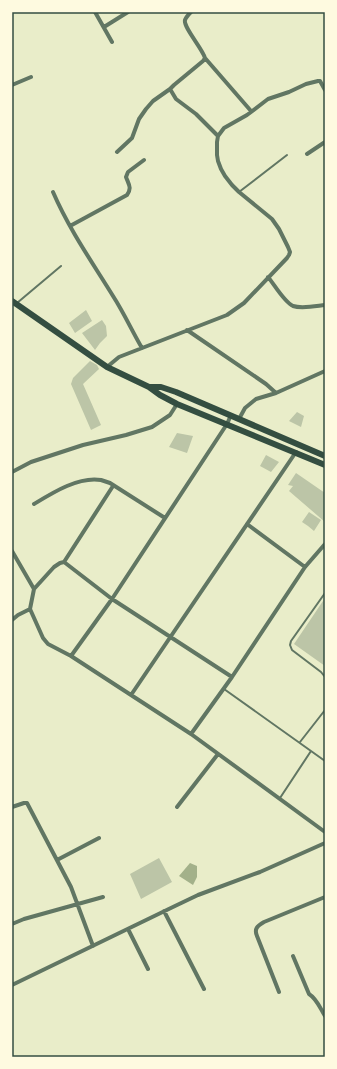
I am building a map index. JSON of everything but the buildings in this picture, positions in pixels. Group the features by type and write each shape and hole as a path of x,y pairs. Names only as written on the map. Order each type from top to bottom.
{"main road":[{"path":"14,302 107,367 149,387 177,404 325,465"},
{"path":"149,387 161,387 176,392 325,456"}],"street":[{"path":"95,12 112,42"},
{"path":"104,27 128,12"},
{"path":"191,12 185,20 185,24 201,48 205,58 251,111"},
{"path":"117,152 132,138 139,119 153,101 204,61 205,58"},
{"path":"12,85 31,77"},
{"path":"107,367 119,357 227,315 244,303 289,255 290,252 288,247 272,219 239,192 221,169 217,155 218,136 224,128 268,99 318,80 325,90"},
{"path":"170,89 176,99 196,114 218,136"},
{"path":"307,154 325,142"},
{"path":"70,226 128,196 130,191 130,186 126,177 128,172 144,160"},
{"path":"53,192 70,226 115,298 142,348"},
{"path":"268,277 286,300 293,306 309,308 325,305"},
{"path":"187,330 266,384 276,393"},
{"path":"239,419 245,408 256,399 276,393 325,371"},
{"path":"12,472 31,462 83,445 152,427 170,415 177,404"},
{"path":"71,656 112,598 227,424 231,415"},
{"path":"131,695 296,452"},
{"path":"34,504 68,486 83,480 100,480 110,483 165,518"},
{"path":"113,486 64,562 54,567 34,589 30,609 43,638 48,644 71,656 191,734 325,832"},
{"path":"247,524 305,567"},
{"path":"191,734 224,689 305,567 325,544"},
{"path":"12,551 34,589"},
{"path":"64,562 112,598 232,677"},
{"path":"12,620 30,609"},
{"path":"177,807 218,754"},
{"path":"12,808 27,803 71,887 93,946"},
{"path":"57,860 99,838"},
{"path":"12,985 164,911 260,872 325,843"},
{"path":"12,924 24,919 103,897"},
{"path":"279,992 257,936 256,928 264,922 325,897"},
{"path":"164,911 204,989"},
{"path":"128,929 148,968"},
{"path":"293,956 309,994 316,1001 325,1016"}],"lane":[{"path":"239,192 288,155"},
{"path":"14,302 61,266"},
{"path":"325,593 291,641 290,645 292,650 321,672 325,677"},
{"path":"224,689 325,761"},
{"path":"300,742 325,710"},
{"path":"280,800 311,751"}],"shaded area":[{"path":"190,863 197,866 197,877 193,885 179,876"}]}
